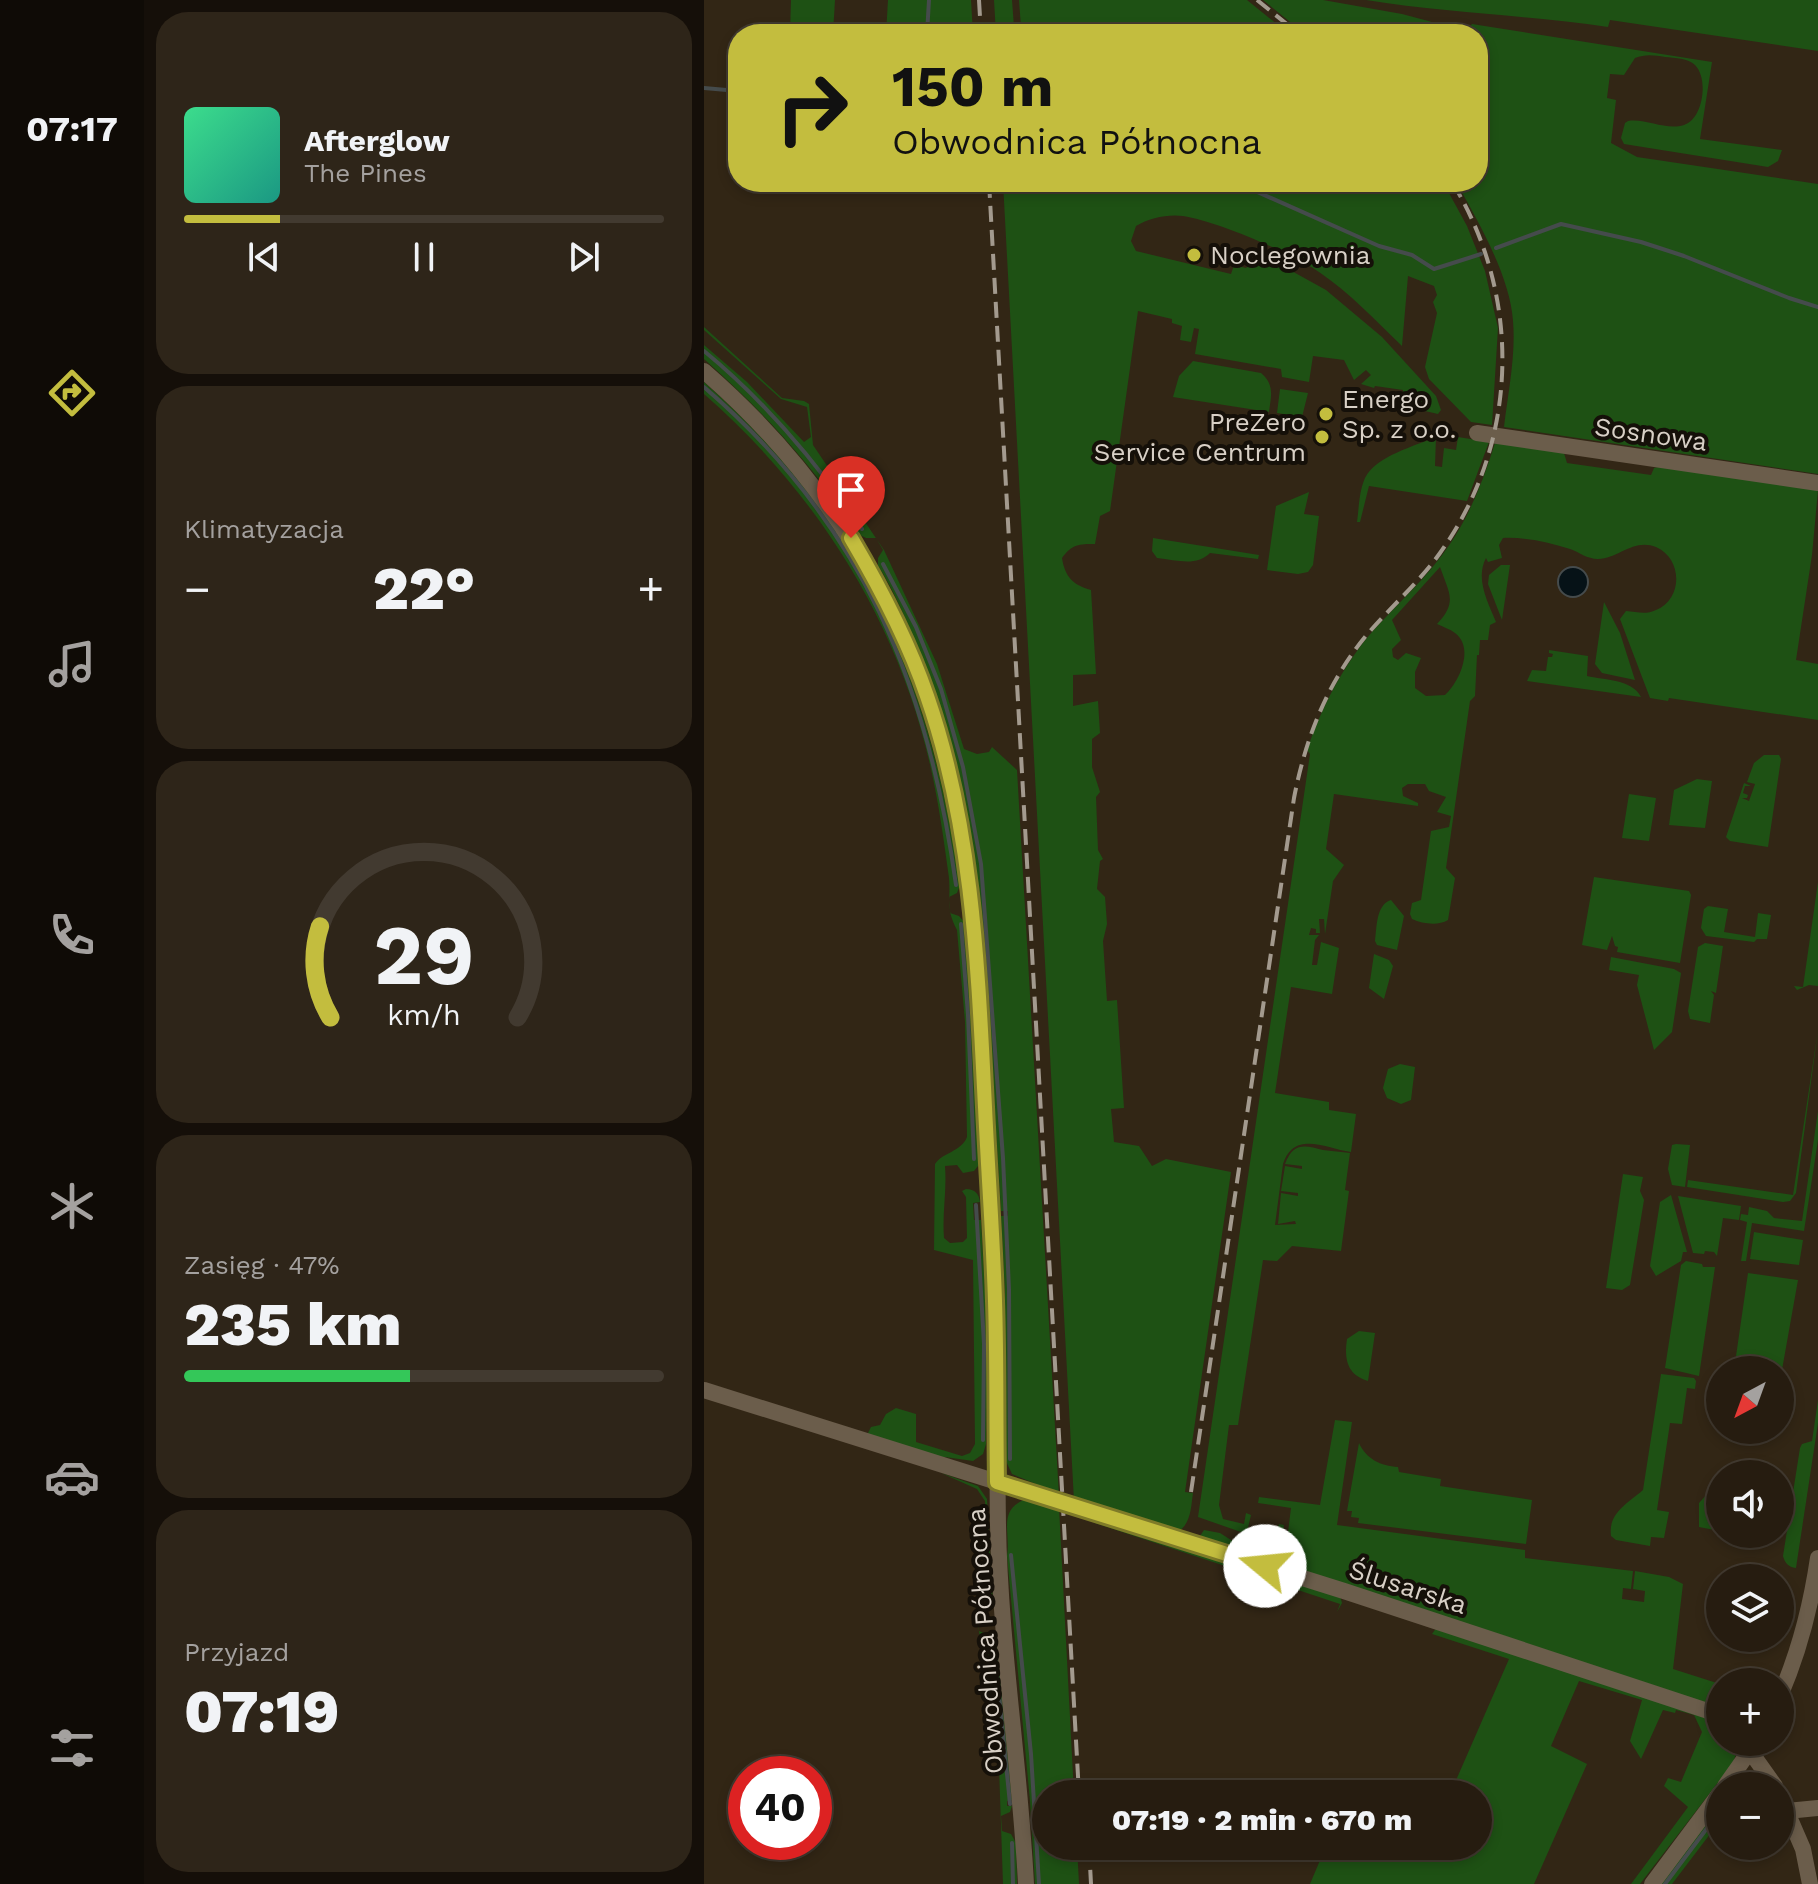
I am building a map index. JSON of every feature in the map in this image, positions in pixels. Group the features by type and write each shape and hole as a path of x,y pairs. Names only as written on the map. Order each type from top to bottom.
{"street":[{"name":"Obwodnica Północna","path":"704,371 752,414 788,454 851,538 881,589 928,697 962,834 978,979 995,1299 1001,1602 1020,1786 1026,1884"},
{"name":"Sosnowa","path":"1477,433 1818,483"},
{"name":"Ślusarska","path":"704,1390 1359,1596 1706,1710"},
{"path":"1791,1668 1806,1621 1818,1558"},
{"path":"1794,1805 1818,1808"},
{"path":"1652,1884 1706,1812"},
{"path":"1794,1828 1803,1849 1810,1884"}],"green space":[{"path":"791,0 835,0 834,24 790,24"},
{"path":"888,0 971,0 972,24 887,24"},
{"path":"994,0 1012,0 1014,24 995,24"},
{"path":"1019,0 1247,0 1277,24 1021,24"},
{"path":"1263,0 1323,0 1440,24 1293,24"},
{"path":"1366,0 1818,0 1818,51 1610,20 1608,27"},
{"path":"1488,27 1712,62 1700,139 1782,150 1778,161 1768,167 1624,144 1621,138 1628,121 1663,126 1684,125 1691,121 1700,107 1702,79 1695,65 1685,60 1657,56 1635,58 1624,75 1610,74 1607,98 1616,100 1611,143 1637,157 1818,184 1818,474 1504,427 1513,347 1511,304 1492,249 1462,192 1488,192"},
{"path":"1004,192 1448,192 1467,226 1485,271 1498,328 1492,425 1471,422 1429,379 1425,367 1437,313 1433,302 1437,295 1434,286 1408,276 1402,346 1352,298 1319,272 1234,231 1197,219 1165,216 1136,226 1131,241 1136,251 1231,274 1234,265 1246,268 1261,254 1326,290 1382,337 1436,396 1441,410 1438,414 1401,404 1403,390 1361,384 1371,375 1366,370 1354,380 1344,360 1313,356 1309,382 1282,377 1281,369 1195,354 1199,329 1194,328 1191,342 1180,340 1182,326 1172,323 1172,319 1138,311 1110,511 1100,516 1095,544 1076,546 1062,558 1071,579 1091,590 1096,674 1073,675 1073,706 1098,701 1100,733 1092,739 1092,767 1100,792 1096,797 1098,850 1103,859 1100,861 1097,889 1105,897 1107,924 1103,941 1107,1001 1117,1000 1124,1108 1111,1109 1114,1142 1139,1146 1152,1166 1166,1159 1231,1172 1185,1492 1193,1493 1188,1519 1179,1531 1074,1501"},
{"path":"704,327 782,398 809,404 813,445 876,538 858,534 787,441 704,359 704,345 747,382 804,442 811,437 807,407 781,399"},
{"path":"1193,361 1261,373 1270,386 1269,412 1173,397 1179,376"},
{"path":"704,382 759,436 807,491 847,549 880,609 908,672 930,739 960,885 957,893 949,897 939,810 917,715 898,662 875,612 848,563 817,517 745,432 704,394"},
{"path":"1280,389 1308,393 1302,417 1277,413"},
{"path":"1436,437 1435,466 1442,467 1444,448 1456,450 1458,437 1489,442 1467,501 1369,486 1360,522 1357,522 1362,488 1370,470 1397,453"},
{"path":"1495,443 1564,453 1567,463 1651,475 1658,467 1818,490 1796,660 1818,664 1818,720 1669,698 1668,701 1650,698 1620,619 1626,611 1645,613 1656,610 1671,597 1675,588 1675,569 1665,553 1656,547 1641,545 1598,559 1545,542 1503,538 1499,545 1502,558 1488,562 1486,558 1482,582 1496,622 1490,625 1488,640 1480,640 1477,655 1475,696 1470,701 1446,868 1455,878 1448,920 1426,923 1412,919 1410,914 1412,903 1421,900 1431,831 1449,827 1451,816 1437,812 1446,797 1429,791 1425,784 1408,784 1402,788 1403,796 1418,803 1418,806 1334,794 1326,849 1344,865 1333,881 1325,934 1324,919 1319,919 1320,933 1311,928 1309,935 1319,935 1315,940 1312,965 1317,965 1321,942 1339,948 1332,994 1291,987 1275,1093 1329,1102 1329,1110 1356,1114 1351,1152 1311,1144 1295,1147 1283,1164 1275,1225 1296,1224 1295,1221 1278,1224 1281,1193 1298,1196 1298,1193 1281,1191 1285,1166 1302,1169 1302,1166 1285,1164 1292,1152 1300,1147 1350,1153 1345,1190 1349,1191 1341,1251 1292,1246 1277,1261 1263,1260 1238,1425 1229,1425 1219,1505 1223,1519 1244,1524 1246,1513 1251,1515 1247,1532 1258,1538 1198,1517 1310,754 1307,750 1326,703 1351,659 1432,568 1458,532 1476,495","holes":["1440,567 1450,603 1437,624 1461,639 1464,656 1460,674 1445,695 1426,696 1415,688 1415,672 1421,658 1406,653 1398,660 1393,657 1392,649 1401,640 1392,620"]},
{"path":"1309,492 1304,514 1319,516 1313,565 1308,572 1298,574 1267,570 1276,506"},
{"path":"1153,538 1259,555 1258,559 1210,553 1199,560 1186,562 1157,558 1152,551"},
{"path":"877,539 884,550 937,664 964,749 977,754 989,752 992,747 1017,770 1059,1496 1035,1489 1036,1484 1012,1474 1005,1459 1005,1293 1001,1216 1008,1216 1008,1211 1001,1211 984,947 971,841 949,737 913,636 878,566 883,550"},
{"path":"1501,565 1510,565 1502,620 1488,584 1489,575"},
{"path":"1604,602 1620,633 1635,680 1602,673 1595,664"},
{"path":"1549,650 1588,656 1587,676 1624,684 1641,697 1527,681 1532,670 1546,671 1548,657 1553,654"},
{"path":"1764,755 1779,755 1781,759 1768,847 1730,841 1726,837 1744,783 1751,786 1745,786 1743,793 1748,795 1742,798 1749,801 1755,784 1747,782 1754,763"},
{"path":"1697,779 1712,781 1705,828 1669,825 1674,790"},
{"path":"1629,794 1656,798 1649,841 1622,838"},
{"path":"1594,877 1689,891 1691,895 1680,963 1617,952 1618,947 1612,936 1607,950 1582,945"},
{"path":"1818,882 1818,986 1809,985 1797,990 1794,986 1803,987"},
{"path":"1391,900 1404,916 1397,950 1377,945 1375,941 1380,911"},
{"path":"1708,906 1728,909 1724,932 1755,937 1758,913 1771,915 1767,939 1754,942 1706,936 1701,928 1704,909"},
{"path":"950,913 959,916 965,923 980,1159 974,1171 963,1173 957,1165 945,1166 944,1238 950,1243 963,1242 967,1238 966,1197 962,1191 969,1189 976,1192 980,1202 973,1203 974,1220 981,1220 988,1345 986,1444 983,1454 973,1461 945,1457 943,1460 867,1435 871,1427 880,1425 886,1414 896,1408 916,1414 916,1442 962,1456 970,1453 975,1444 973,1260 934,1250 935,1164 961,1146 967,1137 965,1022 957,930"},
{"path":"1705,943 1723,946 1716,993 1711,991 1714,995 1710,1023 1690,1019 1688,1011 1698,947"},
{"path":"1374,954 1389,960 1393,966 1384,999 1369,988"},
{"path":"1611,957 1681,973 1672,1032 1654,1050 1637,985 1639,975 1609,970"},
{"path":"1818,1030 1796,1193 1790,1201 1687,1187 1688,1180 1793,1195"},
{"path":"1400,1064 1415,1067 1411,1100 1401,1104 1387,1098 1383,1088 1388,1069"},
{"path":"1818,1111 1818,1140 1804,1231 1752,1223 1746,1261 1741,1261 1747,1222 1740,1220 1741,1214 1748,1215 1749,1207 1767,1211 1774,1218 1802,1221"},
{"path":"1672,1145 1690,1145 1685,1187 1672,1185 1668,1169"},
{"path":"1623,1174 1643,1177 1640,1191 1644,1200 1630,1285 1622,1290 1606,1288"},
{"path":"1671,1195 1687,1252 1683,1252 1681,1261 1656,1276 1650,1266 1660,1202"},
{"path":"1678,1196 1741,1206 1739,1220 1723,1218 1717,1256 1714,1252 1693,1253"},
{"path":"1754,1232 1803,1240 1799,1265 1750,1259"},
{"path":"1686,1261 1702,1264 1703,1267 1715,1267 1699,1376 1665,1368 1681,1265"},
{"path":"1748,1273 1798,1280 1784,1356 1736,1356"},
{"path":"1359,1331 1375,1333 1368,1381 1355,1375 1348,1365 1347,1339"},
{"path":"1661,1374 1694,1378 1696,1381 1695,1389 1687,1388 1682,1424 1670,1423 1657,1510 1669,1512 1664,1538 1651,1537 1650,1546 1616,1540 1611,1536 1611,1528 1620,1510 1643,1490"},
{"path":"1818,1400 1818,1423 1796,1568 1794,1564 1787,1564 1783,1556 1784,1548 1794,1548 1794,1486 1800,1448 1802,1444 1812,1441"},
{"path":"1335,1420 1352,1422 1337,1525 1525,1550 1525,1558 1633,1571 1631,1589 1623,1588 1622,1599 1644,1602 1645,1591 1633,1589 1635,1571 1669,1577 1683,1584 1673,1669 1706,1680 1706,1705 1205,1541 1200,1536 1204,1530 1220,1533 1231,1540 1268,1552 1279,1524 1284,1525 1282,1539 1287,1540 1291,1508 1258,1503 1259,1497 1320,1505"},
{"path":"1359,1443 1375,1461 1398,1467 1399,1472 1441,1479 1440,1486 1532,1500 1526,1544 1358,1523 1359,1518 1351,1517 1352,1511 1347,1511"},
{"path":"941,1473 978,1486 987,1499 993,1603 987,1612 977,1616 979,1631 992,1636 997,1645 1012,1800 1007,1801 1007,1806 1012,1806 1010,1812 1001,1816 1002,1831 1011,1834 1016,1843 1017,1884 1003,1884 998,1737 976,1615 990,1604 985,1501 977,1489"},
{"path":"1706,1495 1706,1528 1699,1527 1699,1503"},
{"path":"1026,1499 1059,1507 1073,1780 1032,1780 1032,1834 1007,1556 1008,1516 1017,1504"},
{"path":"1095,1518 1340,1596 1342,1603 1337,1612 1340,1604 1095,1523"},
{"path":"1437,1627 1706,1715 1706,1756 1735,1756 1733,1763 1726,1772 1706,1772 1706,1798 1640,1884 1631,1884 1688,1807 1664,1786 1668,1778 1681,1782 1702,1732 1694,1715 1663,1710 1641,1759 1630,1741 1642,1700 1579,1681 1551,1746 1587,1764 1534,1884 1310,1884 1320,1860 1492,1860 1492,1780 1456,1780 1509,1659 1432,1634"},
{"path":"1706,1823 1706,1839 1672,1884 1660,1884"},
{"path":"1034,1860 1078,1860 1079,1884 1035,1884"}],"shaded area":[{"path":"1573,567 1584,571 1588,582 1584,593 1573,597 1562,593 1558,582 1562,571"}],"waterway":[{"path":"928,24 929,0"},
{"path":"704,88 728,90"},
{"path":"1258,192 1379,246 1412,255 1434,269 1481,254"},
{"path":"1496,248 1561,224 1641,242 1818,307"},
{"path":"704,351 749,391 789,434 862,529"},
{"path":"704,387 759,439 806,494 846,551 879,611 906,675 927,741 944,811 956,885"},
{"path":"883,564 916,627 941,689 963,767 981,864 1003,1158 1009,1289 1010,1459"},
{"path":"961,924 974,1159"},
{"path":"976,1205 984,1344 983,1440"},
{"path":"1011,1555 1031,1754 1039,1884"},
{"path":"994,1644 1010,1804"},
{"path":"1665,1884 1706,1830"},
{"path":"1012,1843 1013,1884"}],"railway":[{"path":"979,0 980,24"},
{"path":"1257,0 1287,24"},
{"path":"990,192 1078,1780"},
{"path":"1191,1492 1294,798 1305,752 1331,688 1356,648 1440,553 1466,510 1485,465 1497,418 1502,369 1500,321 1491,273 1475,226 1457,192"},
{"path":"1090,1860 1091,1884"}],"place":[{"name":"Noclegownia","path":"1194,255"},
{"name":"Energo Sp. z o.o.","path":"1326,414"},
{"name":"PreZero Service Centrum","path":"1322,437"}],"route":[{"path":"851,538 893,612 928,697 962,834 978,979 984,1087 995,1299 997,1482 1265,1566"}]}
